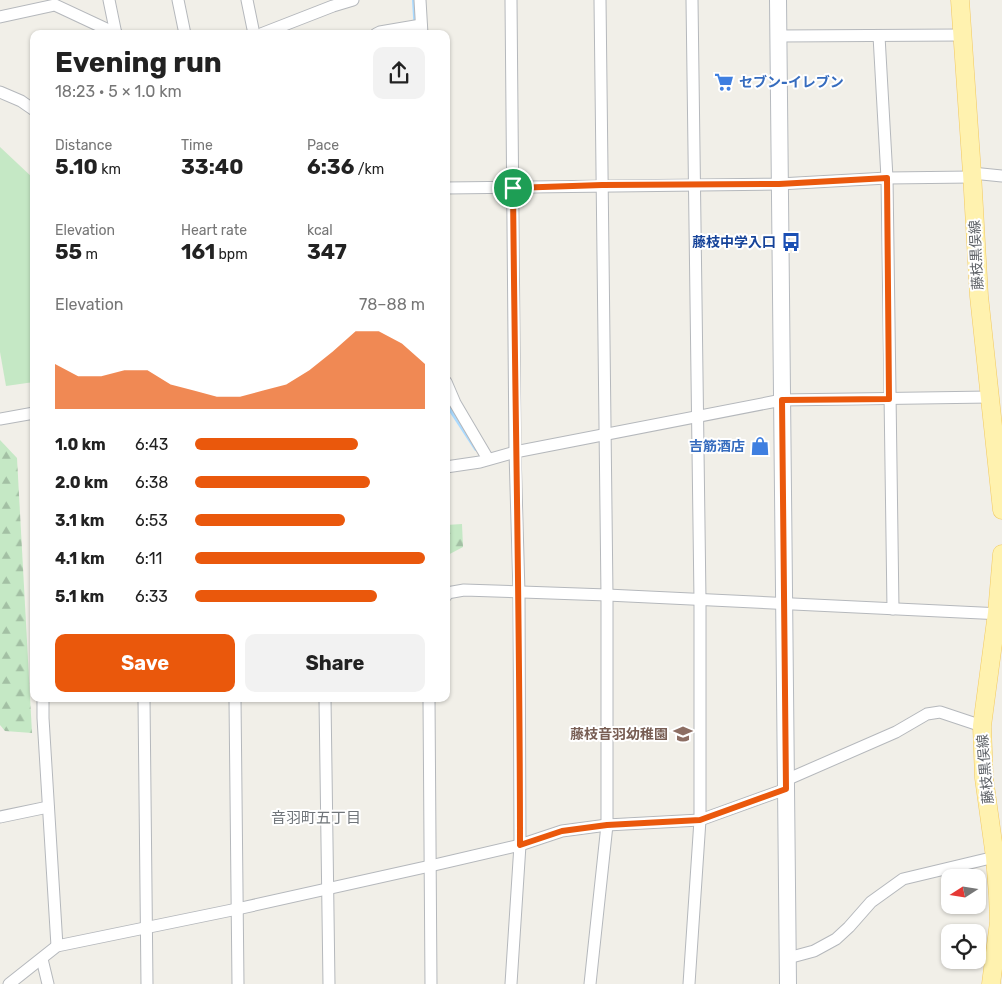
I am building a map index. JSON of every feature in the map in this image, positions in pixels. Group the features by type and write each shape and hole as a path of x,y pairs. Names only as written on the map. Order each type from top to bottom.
{"main road":[{"name":"藤枝黒俣線","path":"960,0 979,296 1002,510"},
{"name":"藤枝黒俣線","path":"991,984 1000,936 995,857 984,778 982,726 999,614 1002,554"}],"street":[{"path":"109,0 116,30"},
{"path":"178,0 185,30"},
{"path":"247,0 253,30"},
{"path":"314,0 317,12"},
{"path":"271,30 353,0"},
{"path":"420,0 422,30"},
{"path":"511,984 520,845 512,0"},
{"path":"590,984 607,825 607,595 600,0"},
{"path":"689,984 700,820 700,600 696,416 692,0"},
{"path":"778,0 788,984"},
{"path":"0,17 44,3 55,5 108,30"},
{"path":"778,36 962,35"},
{"path":"880,36 887,178 893,609"},
{"path":"0,92 21,100 30,107"},
{"path":"450,188 779,184 887,178 972,175 1002,176"},
{"path":"450,391 488,460"},
{"path":"450,466 480,462 515,452 782,400 990,397"},
{"path":"0,419 30,414"},
{"path":"450,592 464,590 607,595 999,614"},
{"path":"44,702 43,718 57,946"},
{"path":"144,702 147,984"},
{"path":"235,702 238,984"},
{"path":"325,702 329,984"},
{"path":"429,702 431,984"},
{"path":"9,984 57,946 238,909 430,866 520,845 562,831 607,825 700,820 786,785 896,732 927,714 940,712 982,726"},
{"path":"0,817 48,807"},
{"path":"788,958 814,951 836,939 871,902 902,879 995,857"},
{"path":"42,959 48,984"}],"green space":[{"path":"0,147 30,175 30,383 6,386 0,352"},
{"path":"0,440 17,458 32,733 5,731 0,725"},
{"path":"462,524 463,547 450,554 450,525"}],"waterway":[{"path":"414,0 416,30"},
{"path":"450,409 476,449"}],"place":[{"name":"セブン-イレブン","path":"724,82"},
{"name":"藤枝中学入口","path":"791,242"},
{"name":"吉筋酒店","path":"760,446"},
{"name":"藤枝音羽幼稚園","path":"683,734"}],"district":[{"name":"音羽町五丁目","path":"316,818"}],"route":[{"path":"887,178 889,399 782,400 786,789 700,820 607,825 562,831 520,845 519,593 515,452 513,188 602,185 779,184 887,178"}]}
